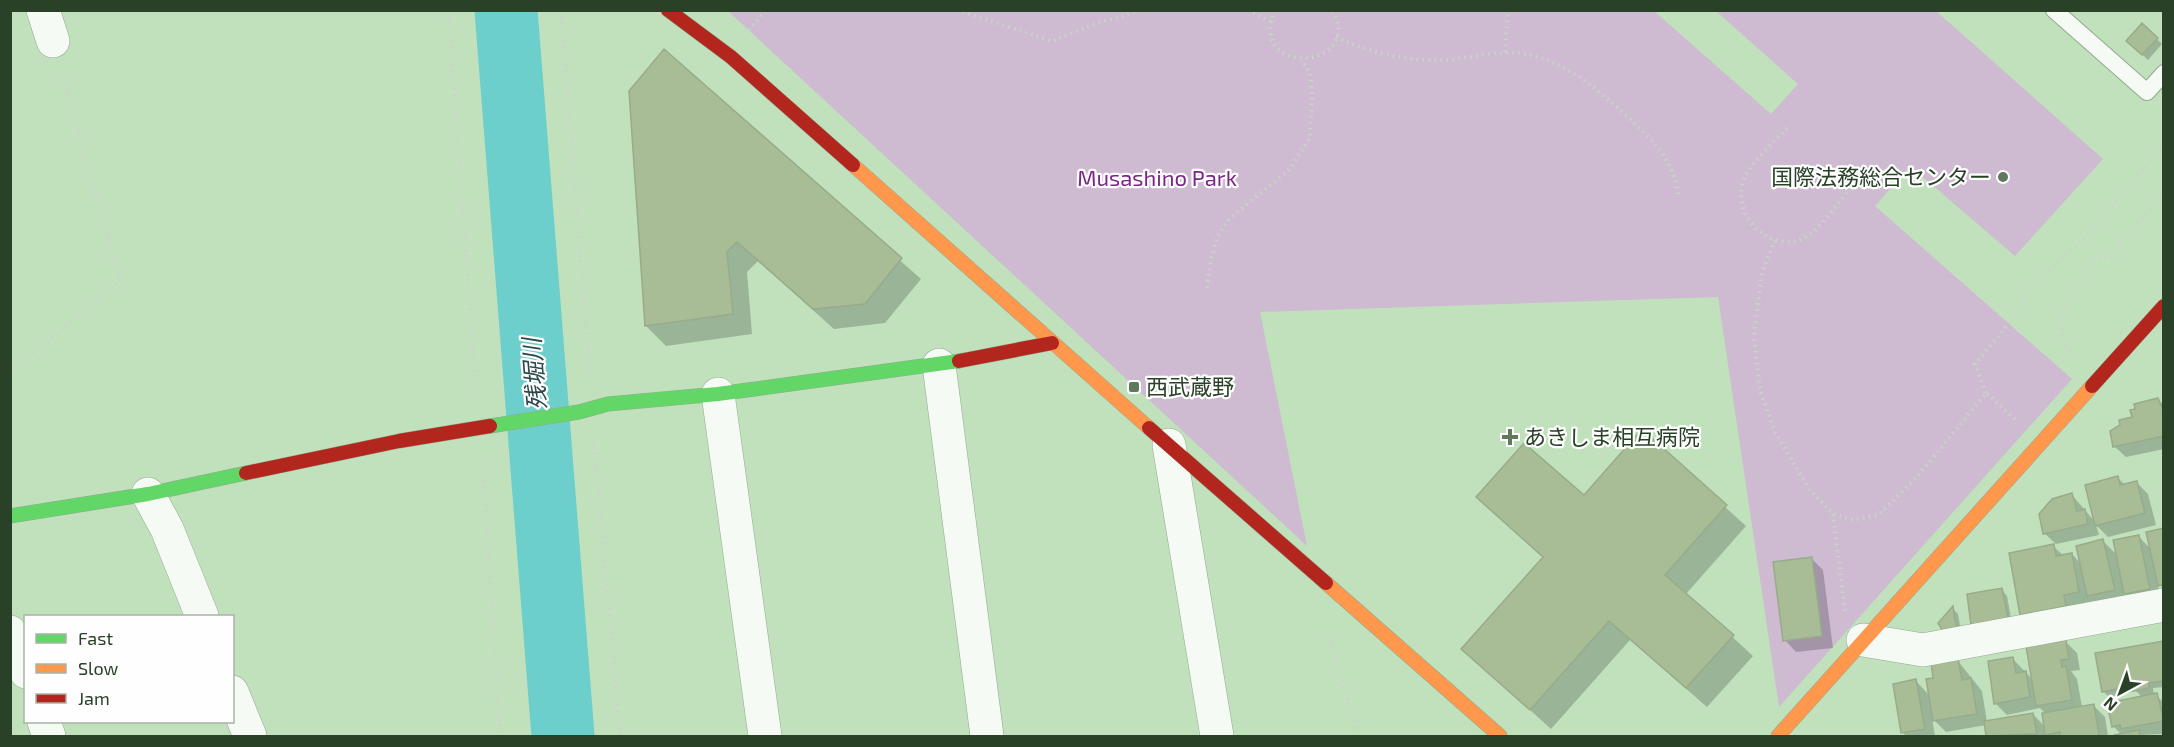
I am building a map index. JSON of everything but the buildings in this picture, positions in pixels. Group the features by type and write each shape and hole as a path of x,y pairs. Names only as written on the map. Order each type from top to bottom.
{"street":[{"path":"668,10 731,57 1052,343 1500,736"},
{"path":"1778,736 1854,629 2163,306"},
{"path":"10,516 148,494 399,441 579,412 608,405 718,394 939,365 1052,343"},
{"path":"939,365 987,736"},
{"path":"718,394 765,736"},
{"path":"1169,445 1217,736"},
{"path":"148,494 167,530 202,615"},
{"path":"1854,629 1923,650 2163,605"},
{"path":"10,632 24,667"},
{"path":"234,697 250,736"}],"lane":[{"path":"2054,10 2147,92 2163,74"}],"path":[{"path":"449,10 477,398"},
{"path":"561,10 590,380"},
{"path":"745,35 766,10"},
{"path":"957,10 1052,41 1092,25 1142,10"},
{"path":"1248,10 1271,22"},
{"path":"1275,10 1271,22 1275,44 1292,58 1302,60 1324,55 1336,37 1337,26 1332,10"},
{"path":"1505,52 1508,10"},
{"path":"10,373 120,281 48,26"},
{"path":"1336,37 1360,49 1401,57 1441,60 1505,52 1527,54 1570,70 1593,84 1651,138 1670,164 1677,180 1678,196"},
{"path":"1207,288 1214,241 1222,228 1230,218 1290,169 1310,138 1312,92 1310,72 1302,60"},
{"path":"1787,128 1745,176 1741,204 1758,232 1775,240 1794,241 1809,235 1853,186"},
{"path":"2017,421 1986,393 1975,364 2003,331 2030,288 2096,228 2163,144"},
{"path":"2075,356 2061,338 2063,313 2069,300 2088,274 2092,260 2111,256 2120,248 2163,191"},
{"path":"1775,240 1762,272 1754,337 1760,391 1775,432 1810,490 1833,514 1854,520 1878,515 1917,477 1986,393"},
{"path":"593,429 620,736"},
{"path":"482,455 500,736"},
{"path":"1833,514 1854,629"},
{"path":"1327,625 1358,736"}],"green space":[{"name":"Musashino Park","path":"728,11 1654,11 1771,114 1798,84 1716,11 1936,11 2103,159 2015,256 1910,166 1875,206 2072,379 1779,707 1718,297 1260,312 1307,546"}],"waterway":[{"name":"残堀川","path":"506,10 563,736"}],"traffic: fast":[{"path":"490,426 579,412 608,404 718,394 959,361"},
{"path":"10,516 148,494 246,473"}],"traffic: slow":[{"path":"853,165 1149,428"},
{"path":"1778,736 2092,386"},
{"path":"1326,583 1500,736"}],"traffic: jam":[{"path":"668,10 731,57 853,165"},
{"path":"2092,386 2164,306"},
{"path":"959,361 1052,343"},
{"path":"246,473 399,441 490,426"},
{"path":"1149,428 1326,583"}],"place":[{"name":"国際法務総合センター","path":"2003,177"},
{"name":"西武蔵野","path":"1134,387"},
{"name":"あきしま相互病院","path":"1510,437"}]}
